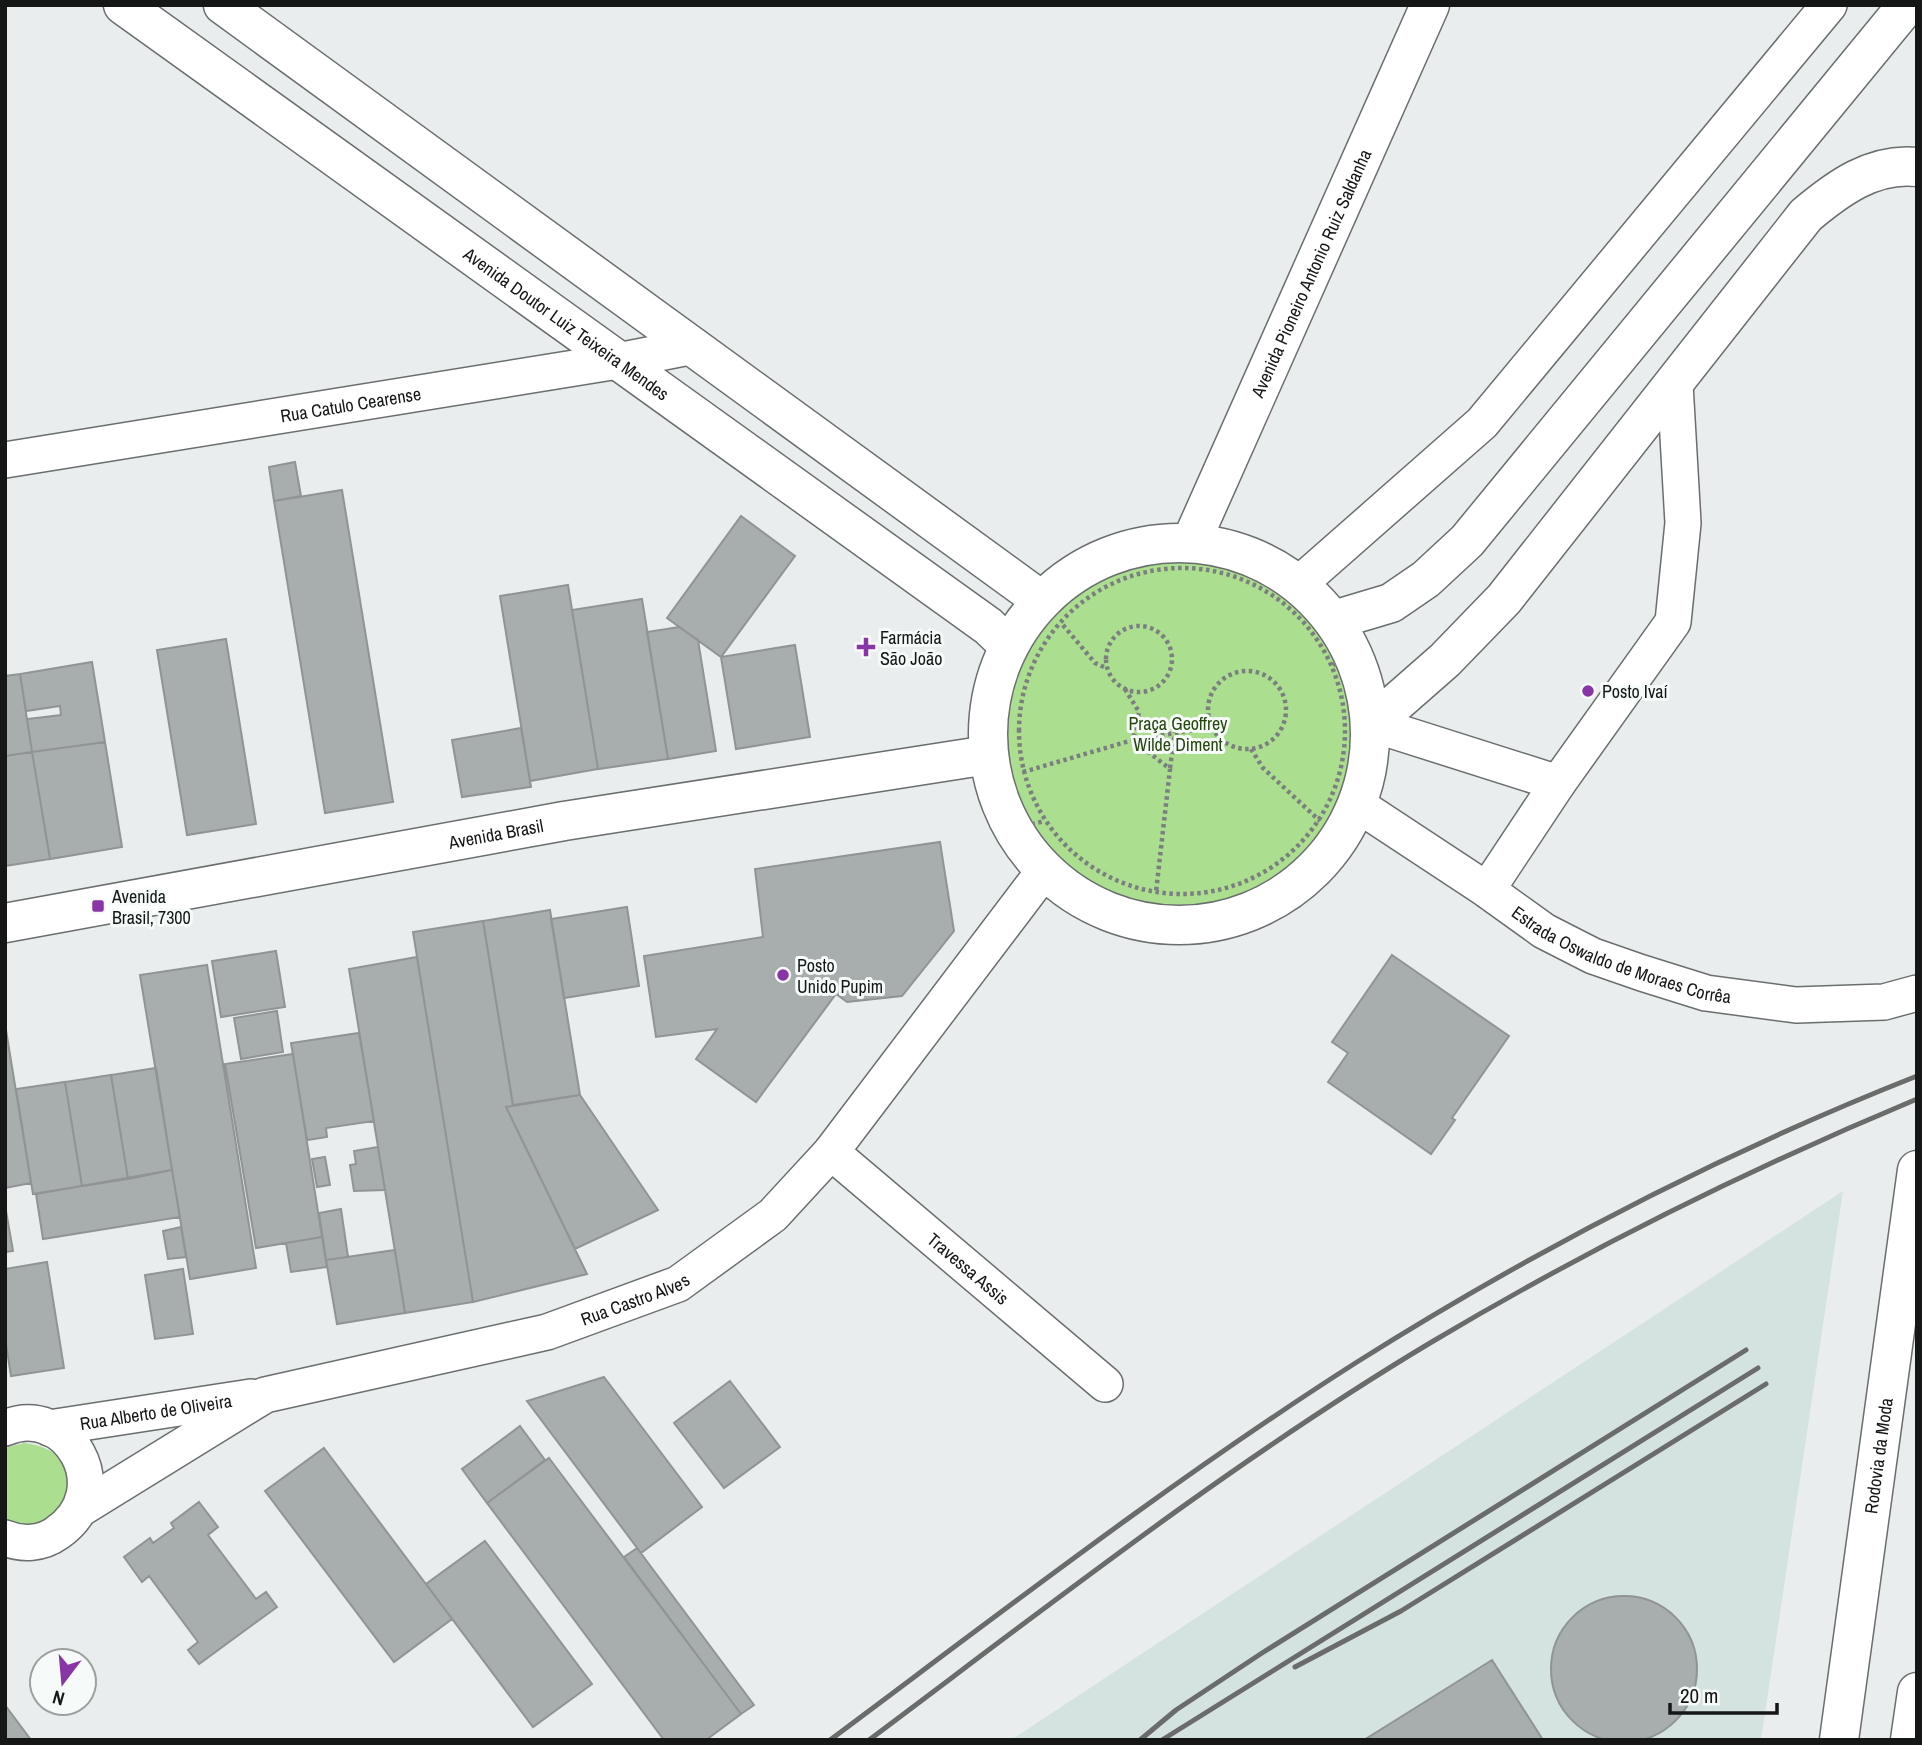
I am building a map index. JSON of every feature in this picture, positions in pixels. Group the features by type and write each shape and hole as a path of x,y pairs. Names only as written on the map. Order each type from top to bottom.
{"main road":[{"name":"Avenida Doutor Luiz Teixeira Mendes","path":"123,5 988,626 1008,645"},
{"path":"223,5 694,346 1051,611"},
{"name":"Avenida Pioneiro Antonio Ruiz Saldanha","path":"1192,540 1430,5"},
{"path":"1334,620 1391,603 1426,579 1467,541 1907,5"},
{"path":"1372,724 1445,660 1504,599 1807,215 1833,192 1859,178 1883,169 1917,167"},
{"path":"1192,540 1256,558 1299,584 1334,620 1344,660 1366,688 1372,724 1370,765 1359,805 1326,859 1278,900 1213,925 1156,925 1096,907 1044,871 1028,825 996,793 988,755 989,698 1008,645 1051,611 1076,572 1116,552 1192,540"},
{"name":"Avenida Brasil","path":"5,923 564,821 988,755"},
{"name":"Rodovia da Moda","path":"1839,1740 1915,1184"},
{"path":"1910,1740 1917,1692"}],"street":[{"path":"1299,584 1482,423 1829,5"},
{"name":"Rua Catulo Cearense","path":"5,460 618,361 694,346"},
{"path":"1487,890 1558,783 1674,622 1684,523 1675,384"},
{"path":"1372,724 1558,783"},
{"name":"Estrada Oswaldo de Moraes Corrêa","path":"1359,805 1544,931 1593,956 1706,993 1796,1005 1884,1002 1917,993"},
{"name":"Rua Castro Alves","path":"8,1542 33,1543 52,1537 68,1525 80,1509 265,1395 547,1332 678,1284 773,1215 831,1152 1044,871"},
{"name":"Travessa Assis","path":"831,1152 1105,1384"},
{"name":"Rua Alberto de Oliveira","path":"7,1427 30,1424 49,1428 265,1395"},
{"path":"49,1428 66,1438 82,1463 86,1492 80,1509"}],"path":[{"path":"1185,568 1231,575 1273,595 1344,660 1346,745 1338,785 1320,821 1289,856 1248,881 1202,894 1156,892 1113,879 1028,825 1032,797 1023,772 1018,732 1023,692 1051,611 1139,573 1185,568"},
{"path":"1051,611 1095,663 1107,668"},
{"path":"1134,626 1146,626 1156,631 1170,648 1172,659 1165,679 1157,687 1147,691 1124,689 1117,684 1107,668 1108,646 1115,636 1134,626"},
{"path":"1247,670 1272,679 1286,702 1283,728 1264,746 1251,749 1228,744 1219,737 1208,715 1209,701 1214,689 1223,679 1247,670"},
{"path":"1124,689 1139,712 1133,740"},
{"path":"1023,772 1133,740 1212,727"},
{"path":"1156,892 1175,733"},
{"path":"1133,740 1170,769"},
{"path":"1251,749 1263,768 1320,821"}],"shaded area":[{"path":"1843,1191 1761,1740 1011,1740"}],"green space":[{"name":"Praça Geoffrey Wilde Diment","path":"1179,543 1216,546 1252,557 1285,575 1314,599 1338,628 1356,661 1367,697 1370,734 1367,771 1356,807 1338,840 1314,869 1285,893 1252,911 1216,922 1179,925 1142,922 1106,911 1073,893 1044,869 1020,840 1002,807 991,771 988,734 991,697 1002,661 1020,628 1044,599 1073,575 1106,557 1142,546"},
{"path":"24,1443 54,1453 61,1459 69,1476 69,1486 61,1512 36,1527 5,1522 5,1448"}],"building":[{"path":"295,462 301,496 274,501 269,467"},
{"path":"342,490 393,802 325,813 274,501"},
{"path":"741,516 795,556 721,657 667,618"},
{"path":"568,585 598,769 530,781 500,596"},
{"path":"642,599 668,759 598,769 572,610"},
{"path":"679,627 698,640 716,751 668,759 647,632"},
{"path":"226,639 256,824 187,835 157,650"},
{"path":"795,645 810,737 736,749 721,657"},
{"path":"92,662 105,742 32,752 27,719 61,715 60,706 26,711 20,674"},
{"path":"20,674 32,752 5,756 5,676"},
{"path":"521,728 531,787 462,797 452,740"},
{"path":"105,742 122,847 50,859 32,752"},
{"path":"32,752 50,859 5,866 5,756"},
{"name":"Posto Unido Pupim","path":"940,842 954,931 902,996 847,1002 836,994 756,1102 696,1059 717,1029 656,1037 644,956 763,937 755,869"},
{"path":"627,907 639,986 564,998 551,919"},
{"path":"550,910 580,1095 513,1105 483,921"},
{"path":"483,921 513,1106 506,1107 587,1274 473,1302 413,932"},
{"path":"276,951 285,1007 221,1017 212,961"},
{"path":"1392,955 1509,1036 1452,1118 1455,1120 1431,1154 1328,1082 1348,1053 1332,1042"},
{"path":"417,957 473,1302 405,1313 349,969"},
{"path":"207,965 256,1268 190,1279 140,975"},
{"path":"277,1011 283,1052 241,1059 234,1018"},
{"path":"5,1024 31,1183 5,1188"},
{"path":"359,1033 374,1121 326,1128 327,1137 307,1140 291,1043"},
{"path":"293,1054 322,1237 256,1248 225,1064"},
{"path":"156,1068 172,1170 128,1179 111,1075"},
{"path":"111,1075 128,1179 82,1186 65,1082"},
{"path":"65,1082 82,1186 33,1194 16,1089"},
{"path":"580,1095 658,1210 575,1249 506,1107"},
{"path":"378,1147 385,1190 354,1191 350,1165 356,1164 354,1151"},
{"path":"325,1157 330,1185 317,1187 312,1159"},
{"path":"172,1170 180,1217 43,1239 36,1194"},
{"path":"5,1205 13,1251 5,1252"},
{"path":"341,1209 348,1257 326,1260 319,1213"},
{"path":"181,1227 186,1257 168,1259 163,1231"},
{"path":"322,1237 327,1267 291,1272 286,1243"},
{"path":"395,1250 405,1313 337,1324 326,1260"},
{"path":"47,1262 64,1368 11,1376 5,1338 5,1269"},
{"path":"183,1269 193,1334 155,1339 145,1275"},
{"path":"604,1377 702,1507 641,1553 527,1401"},
{"path":"730,1381 780,1447 724,1488 674,1423"},
{"path":"520,1426 545,1460 487,1503 462,1469"},
{"path":"324,1448 452,1619 394,1662 265,1491"},
{"path":"549,1458 741,1714 706,1740 664,1740 487,1503"},
{"path":"199,1502 218,1527 208,1535 256,1599 266,1592 277,1607 199,1664 188,1650 198,1642 149,1576 142,1582 124,1557 150,1538 153,1543 174,1528 171,1523"},
{"path":"485,1541 592,1684 533,1727 426,1584"},
{"path":"637,1548 754,1705 741,1714 624,1557"},
{"path":"1624,1596 1652,1601 1676,1617 1692,1641 1697,1669 1692,1697 1676,1721 1652,1737 1624,1742 1596,1737 1572,1721 1556,1697 1551,1669 1556,1641 1572,1617 1596,1601"},
{"path":"1492,1660 1543,1740 1364,1740"},
{"path":"5,1705 31,1740 5,1740"}],"railway":[{"path":"830,1740 1025,1594 1222,1452 1289,1406 1424,1321 1561,1243 1701,1171 1772,1137 1917,1076"},
{"path":"869,1740 1214,1484 1357,1388 1430,1343 1548,1275 1669,1212 1917,1099"},
{"path":"1140,1740 1176,1710 1262,1653 1746,1350"},
{"path":"1162,1740 1758,1368"},
{"path":"1295,1667 1401,1611 1766,1384"}],"place":[{"name":"Farmácia São João","path":"866,647"},
{"name":"Posto Ivaí","path":"1588,691"},
{"name":"Avenida Brasil, 7300","path":"98,906"},
{"name":"Posto Unido Pupim","path":"783,975"}]}
